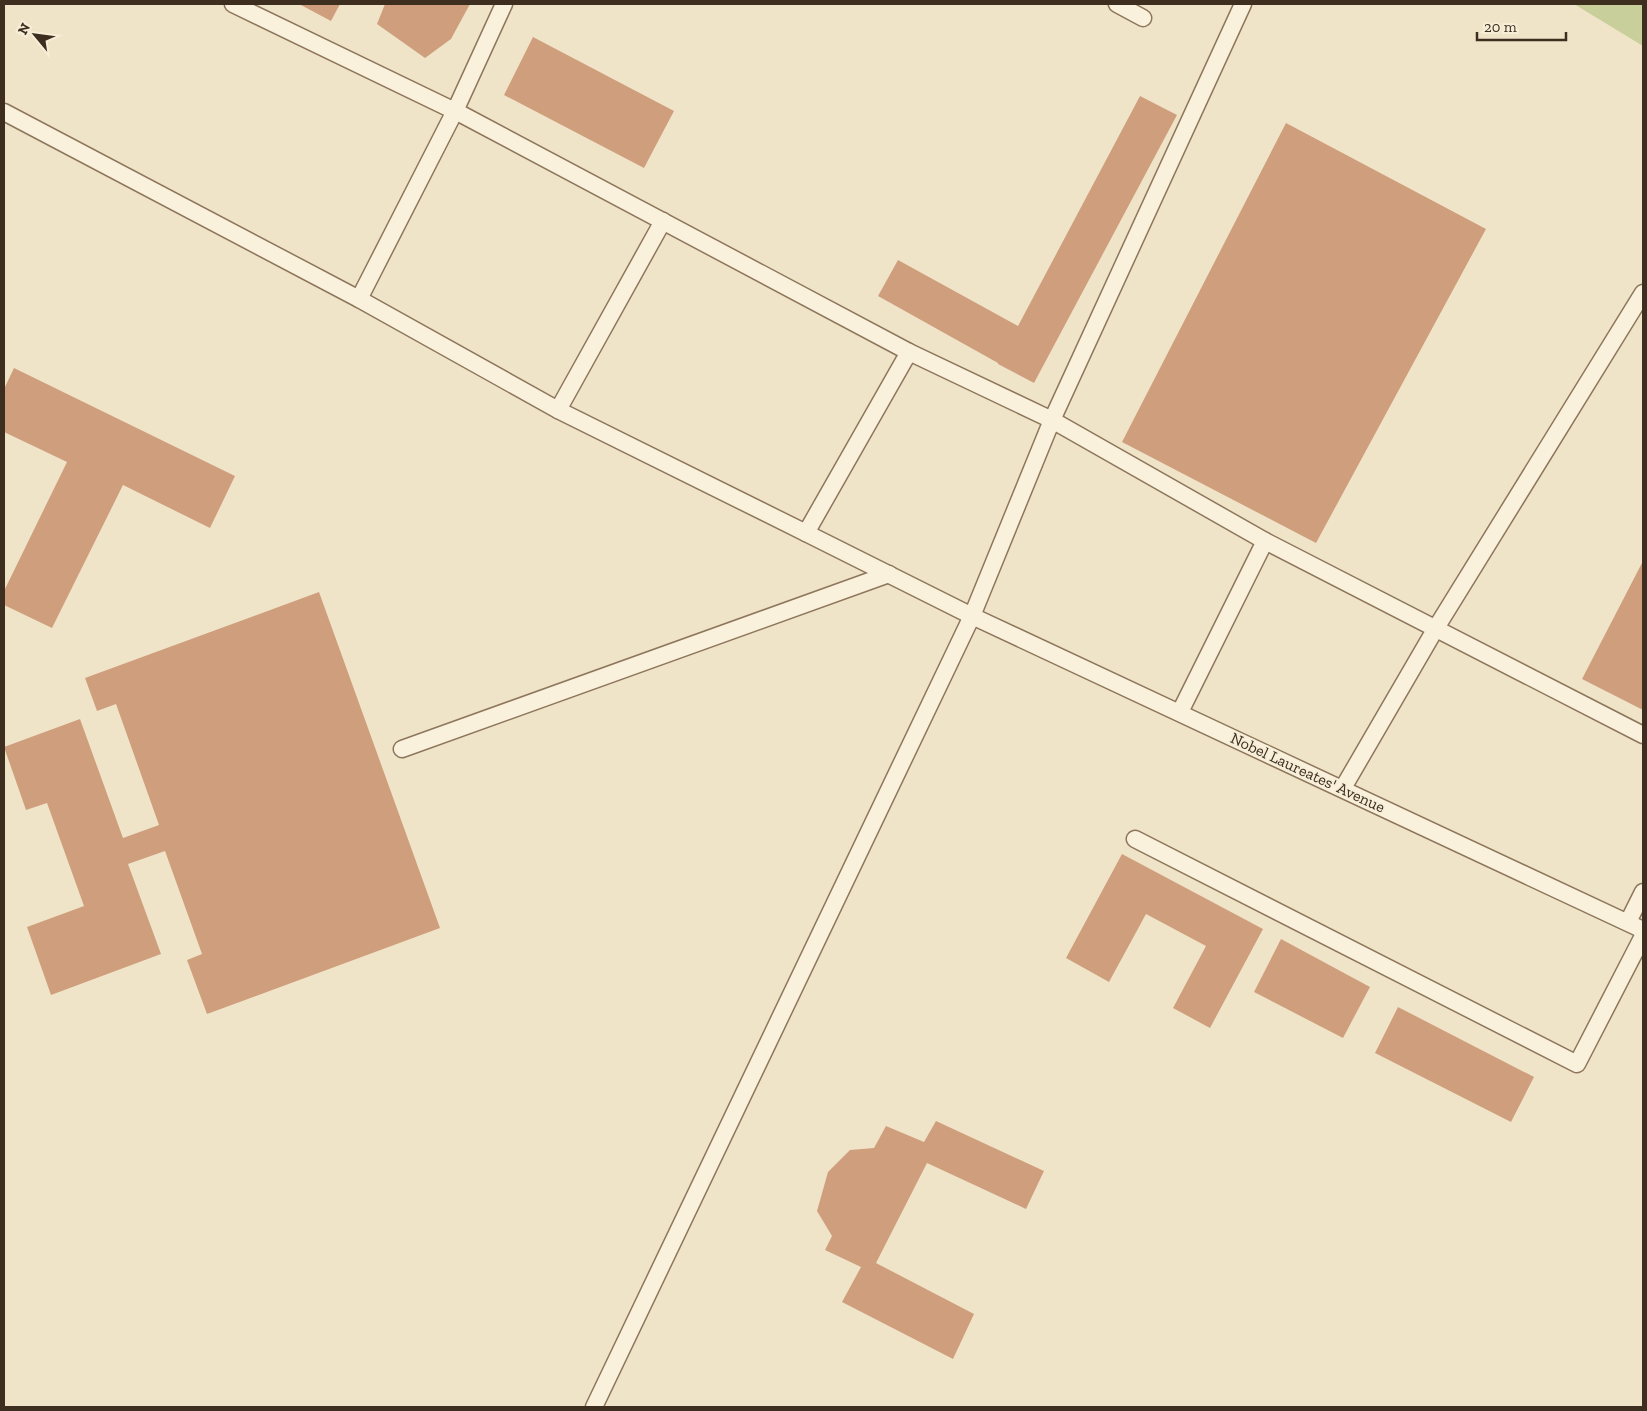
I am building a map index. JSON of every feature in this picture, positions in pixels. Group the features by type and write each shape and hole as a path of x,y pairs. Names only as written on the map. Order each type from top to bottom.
{"lane":[{"path":"233,4 455,111 909,352 1052,420 1266,541 1643,735"},
{"path":"358,298 455,111 504,4"},
{"path":"1117,4 1143,18"},
{"path":"594,1407 972,616 1052,420 1243,4"},
{"name":"Nobel Laureates' Avenue","path":"4,112 358,298 558,410 972,616 1643,930"},
{"path":"558,410 663,221"},
{"path":"1343,788 1436,628 1643,292"},
{"path":"806,533 909,352"},
{"path":"1180,712 1266,541"},
{"path":"402,749 889,574"},
{"path":"1135,839 1577,1064 1643,936"},
{"path":"1628,922 1643,892"}],"green space":[{"path":"1574,4 1643,4 1643,46"}],"building":[{"path":"299,4 340,4 331,21"},
{"path":"385,4 470,4 451,39 425,58 377,24"},
{"path":"533,37 674,111 644,168 504,95"},
{"path":"1140,96 1177,115 1034,383 878,296 898,260 1018,326"},
{"path":"1286,123 1486,229 1316,543 1122,442"},
{"path":"14,368 235,476 210,528 123,485 52,628 4,605 4,591 67,462 4,432 4,389"},
{"path":"1643,561 1643,710 1582,679"},
{"path":"319,592 440,928 207,1014 187,960 202,954 165,851 128,864 161,954 51,995 27,927 84,906 47,803 26,810 4,747 80,719 123,838 159,825 116,704 97,711 85,678"},
{"path":"1122,854 1263,929 1210,1028 1173,1008 1206,946 1146,914 1109,982 1066,958"},
{"path":"1281,939 1370,987 1343,1038 1254,992"},
{"path":"1398,1007 1534,1077 1511,1122 1375,1053"},
{"path":"936,1121 1044,1171 1026,1209 927,1163 876,1263 974,1314 953,1359 842,1302 861,1267 825,1250 832,1236 817,1211 828,1172 850,1150 874,1148 886,1126 924,1142"}]}
